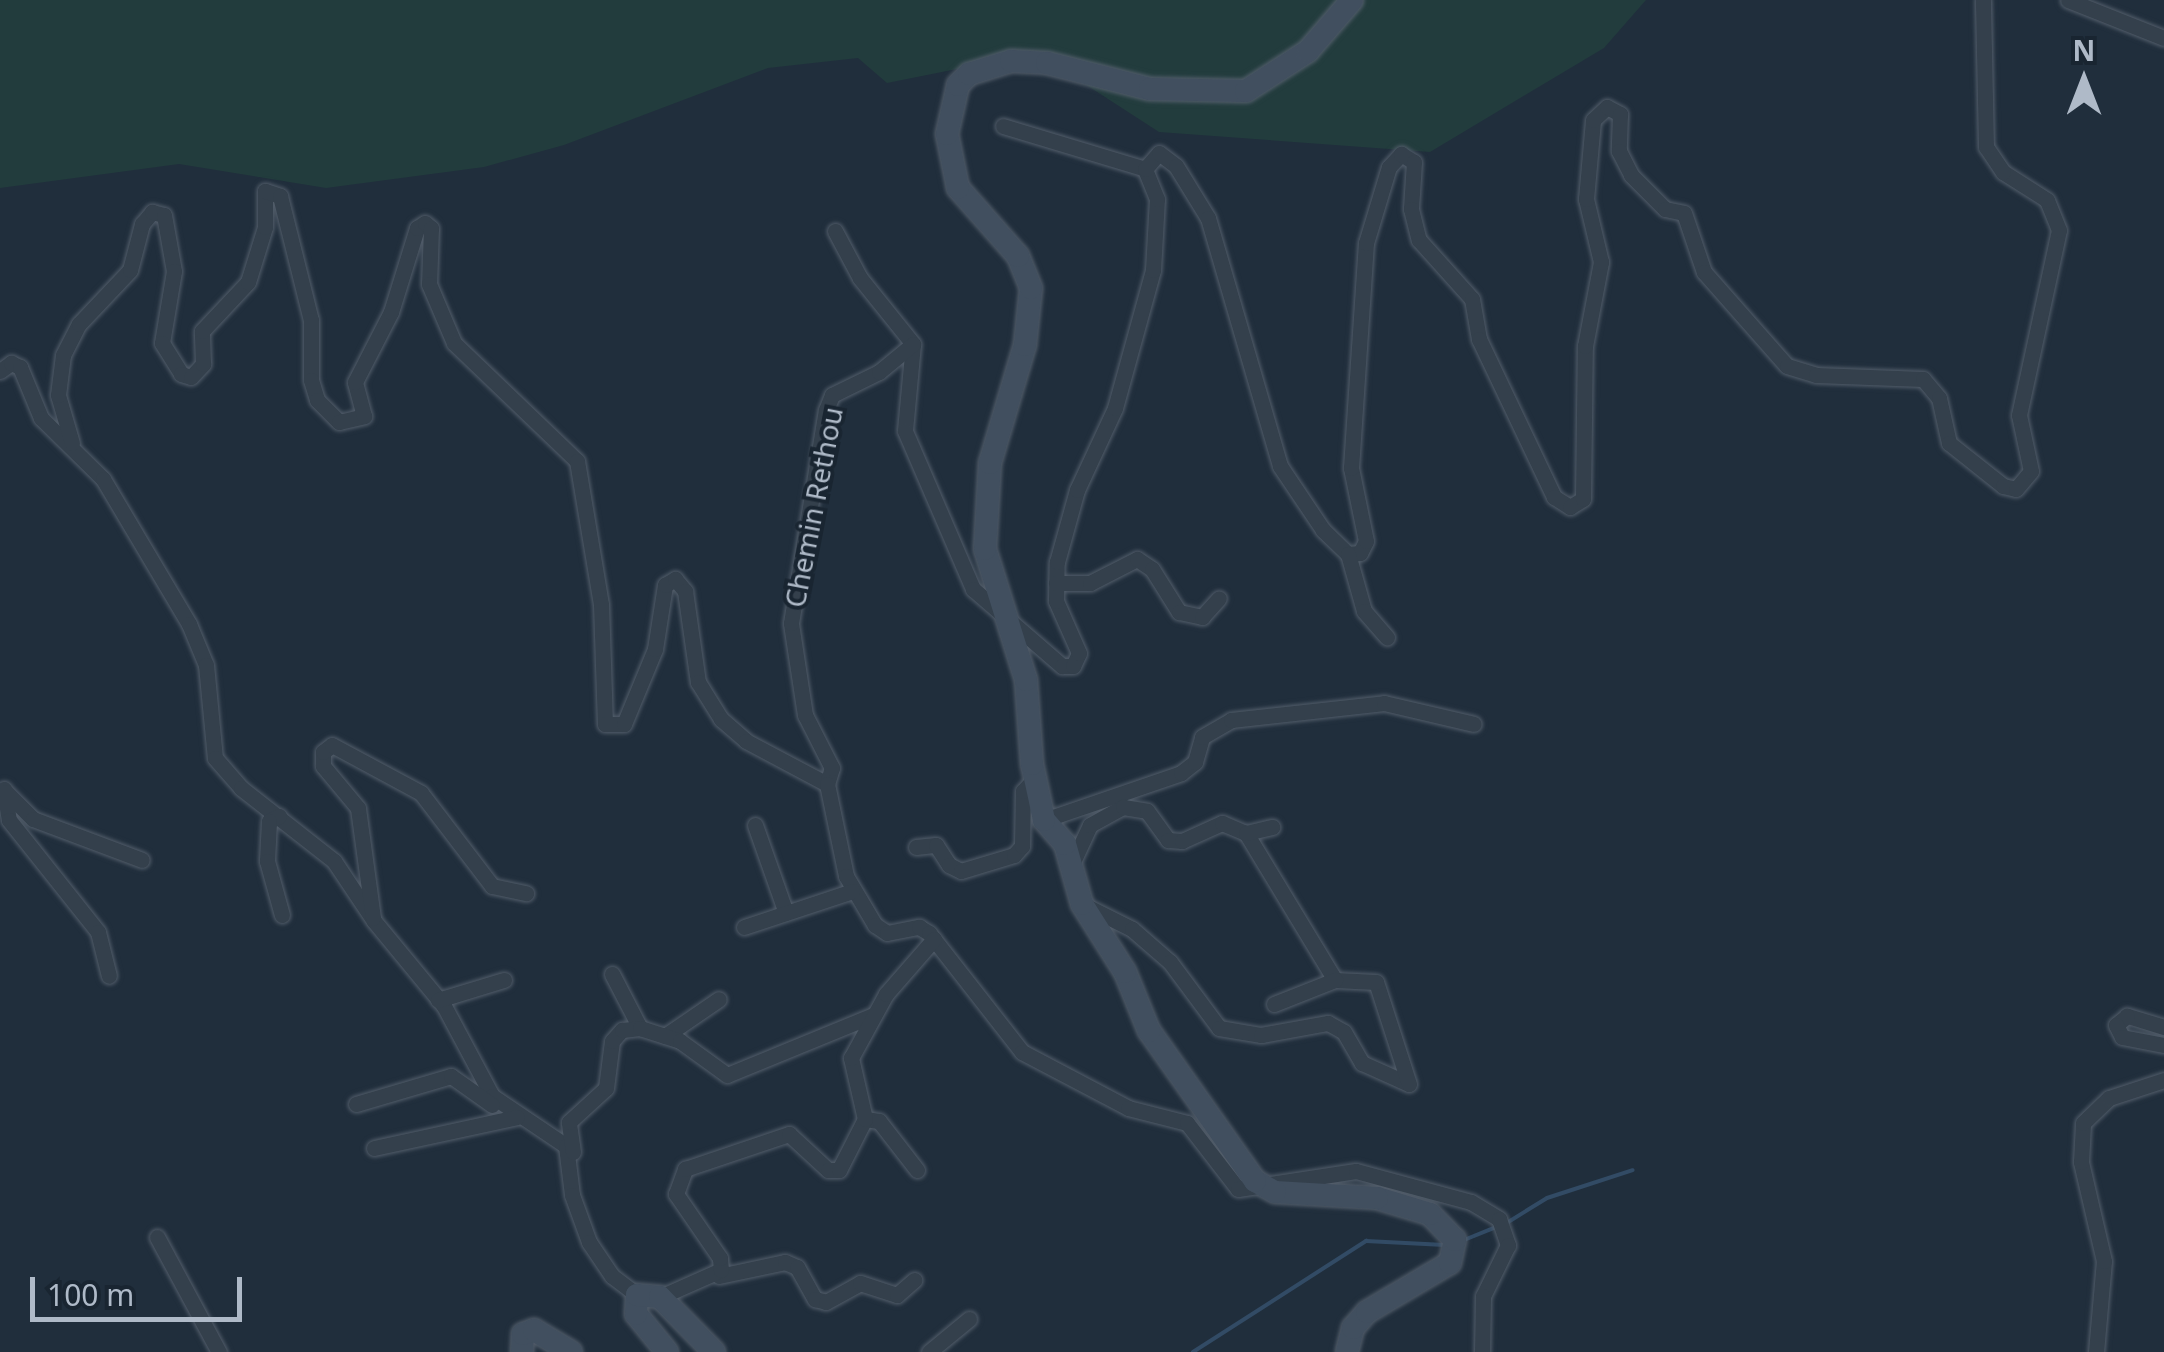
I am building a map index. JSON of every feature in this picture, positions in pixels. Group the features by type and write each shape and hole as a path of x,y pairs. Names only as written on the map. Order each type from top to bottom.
{"main road":[{"path":"1346,1352 1352,1328 1367,1312 1450,1262 1453,1241 1430,1214 1377,1198 1265,1189 1157,1044 1126,972 1082,904 1065,844 1044,820 1034,779 1026,680 985,549 986,493 1025,345 1031,288 1018,256 968,203 952,175 948,116 958,86 969,74 1012,61 1047,63 1150,89 1246,91 1308,51 1352,0"},
{"path":"667,1352 636,1314 648,1296 714,1352"},
{"path":"522,1352 522,1334 534,1330 571,1352"}],"street":[{"path":"1348,554 1360,553 1366,541 1351,468 1366,244 1389,167 1401,154 1414,162 1411,209 1419,240 1472,299 1479,339 1554,496 1570,507 1584,499 1585,346 1601,262 1586,199 1593,120 1607,108 1620,114 1619,151 1630,175 1666,209 1684,213 1704,272 1787,366 1826,376 1924,379 1939,398 1949,443 2002,486 2024,486 2031,471 2018,431 2022,394 2059,230 2047,200 2002,172 1986,147 1983,0"},
{"path":"2068,0 2164,38"},
{"path":"1003,126 1145,169"},
{"path":"835,231 860,278 913,344 906,431 974,588 1050,662 1073,666 1078,644 1060,616 1056,583 1067,523 1115,408 1153,270 1159,218 1145,169 1152,155 1167,156 1203,205 1271,446 1292,489 1348,554 1364,610 1387,636"},
{"path":"72,444 58,395 63,355 79,324 130,270 148,214 164,215 174,271 162,343 180,374 191,377 204,364 202,330 248,282 265,226 265,191 280,196 311,320 311,380 318,400 339,422 364,416 355,382 391,312 417,228 425,222 432,228 429,284 454,343 577,461 601,604 605,724 624,724 654,649 665,585 675,579 685,591 698,682 721,719 746,740 827,784"},
{"name":"Chemin Rethou","path":"852,892 827,784 832,768 805,715 791,623 813,522 824,424 832,395 879,372 913,344"},
{"path":"0,346 5,367 27,376 41,418 72,444 110,489 201,648 215,758 334,861 374,922 438,1000 481,1078 512,1114"},
{"path":"1056,583 1090,583 1137,559 1152,569 1179,612 1202,617 1219,598"},
{"path":"1044,820 1181,773 1196,762 1202,737 1231,720 1384,704 1474,724"},
{"path":"374,922 364,827 358,808 323,766 323,752 332,745 420,793 492,886 526,893"},
{"path":"916,847 936,844 949,866 961,871 1014,855 1022,846 1023,791 1034,779"},
{"path":"2,786 33,819 142,860"},
{"path":"2,786 9,820 98,932 108,976"},
{"path":"1071,866 1090,825 1130,806 1154,816 1168,840 1182,841 1222,823 1246,834 1334,980"},
{"path":"279,816 269,821 267,861 282,915"},
{"path":"754,826 786,913"},
{"path":"1246,834 1272,827"},
{"path":"744,927 852,892 879,930 919,927 934,939 1022,1052 1128,1108 1186,1123 1231,1183 1265,1189 1294,1176 1356,1171 1488,1210 1499,1219 1508,1245 1483,1296 1478,1323 1482,1352"},
{"path":"1082,904 1132,928 1170,962 1219,1028 1261,1036 1328,1023 1344,1032 1362,1063 1408,1084 1376,982 1334,980 1274,1004"},
{"path":"719,1276 720,1258 676,1194 685,1169 789,1134 835,1172 865,1119 850,1072 872,1016 934,939"},
{"path":"612,974 640,1028"},
{"path":"438,1000 504,980"},
{"path":"665,1036 719,999"},
{"path":"570,1169 572,1117 606,1088 616,1034 640,1028 665,1036 727,1075 872,1016"},
{"path":"2164,1026 2128,1016 2116,1024 2122,1036 2164,1045"},
{"path":"356,1104 450,1076 512,1114 557,1135 589,1242 612,1276 648,1296 786,1262 797,1266 815,1298 826,1302 860,1283 897,1295 914,1280"},
{"path":"2096,1352 2104,1261 2081,1162 2083,1123 2109,1098 2164,1080"},
{"path":"374,1148 512,1114"},
{"path":"865,1119 878,1122 917,1170"},
{"path":"157,1237 219,1352"},
{"path":"928,1352 969,1319"}],"green space":[{"path":"0,0 1646,0 1604,48 1430,152 1159,132 1037,53 887,83 858,58 768,68 564,145 484,167 326,188 179,164 0,188"}],"waterway":[{"path":"1505,1224 1547,1198 1633,1170"},
{"path":"1464,1240 1497,1227"},
{"path":"1193,1352 1366,1241 1445,1245"}]}
